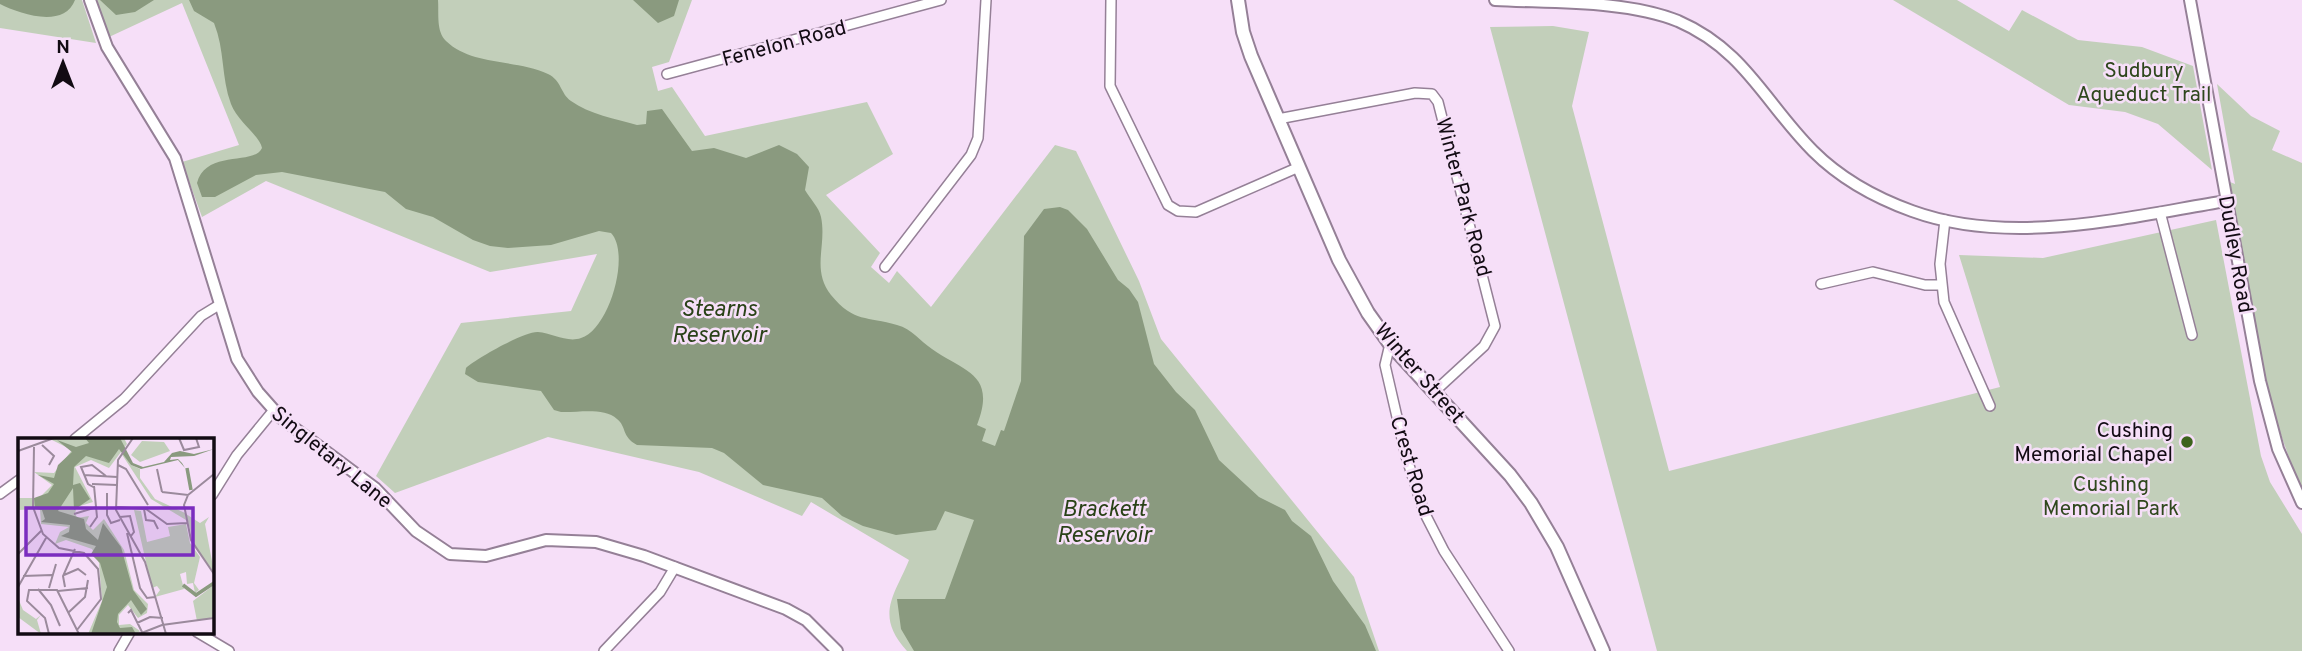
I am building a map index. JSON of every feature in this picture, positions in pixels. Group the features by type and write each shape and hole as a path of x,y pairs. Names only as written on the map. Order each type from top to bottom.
{"main road":[{"name":"Winter Street","path":"1238,0 1247,44 1349,280 1390,344 1510,475 1536,510 1557,547 1603,651"}],"street":[{"name":"Singletary Lane","path":"90,0 107,47 175,158 237,359 273,411 375,488 416,531 450,554 475,557 534,542 569,540 622,548 796,614 837,651"},
{"name":"Fenelon Road","path":"667,74 941,0"},
{"path":"885,267 971,155 978,138 986,0"},
{"path":"1111,0 1110,86 1168,205 1178,211 1196,212 1299,167"},
{"path":"1495,0 1626,8 1660,14 1689,26 1738,60 1805,142 1834,169 1887,201 1945,220 1991,226 2045,226 2226,201"},
{"name":"Dudley Road","path":"2190,0 2266,407 2281,457 2302,503"},
{"name":"Winter Park Road","path":"1278,119 1415,93 1432,94 1438,102 1495,326 1484,346 1434,392"},
{"path":"2160,212 2192,335"},
{"path":"1945,220 1941,285 1947,311 1981,380 1990,406"},
{"path":"1821,284 1874,272 1925,285 1941,285"},
{"path":"76,438 124,399 201,316 219,305"},
{"name":"Crest Road","path":"1390,344 1385,361 1389,386 1406,456 1422,505 1444,551 1509,651"},
{"path":"214,492 237,455 273,411"},
{"path":"0,494 18,481"},
{"path":"604,651 660,592 675,567"},
{"path":"119,651 129,634"},
{"path":"200,634 229,651"}],"green space":[{"path":"0,0 82,0 96,43 0,28"},
{"path":"97,0 692,0 669,62 652,67 658,91 672,87 705,136 867,102 893,154 826,195 880,253 871,267 889,283 897,271 931,307 1055,145 1076,151 1139,281 1161,339 1354,577 1379,651 907,651 891,627 889,616 890,605 909,560 811,502 802,516 699,472 548,437 395,493 376,476 461,323 571,311 597,254 490,272 266,181 202,217 182,162 239,145 182,3 109,37"},
{"name":"Sudbury Aqueduct Trail","path":"1893,0 1957,0 2009,31 2022,10 2078,40 2142,47 2193,66 2212,170 2158,124 2125,112 2069,105"},
{"name":"Cushing Memorial Park","path":"1553,26 1589,32 1572,106 1669,471 2000,387 1959,255 2043,258 2216,220 2261,456 2270,482 2302,534 2302,651 1657,651 1490,27"},
{"path":"2217,84 2251,116 2280,131 2272,150 2302,163 2302,488 2287,452 2265,377 2230,182 2235,184"}],"water":[{"path":"0,0 75,0 69,9 61,14 41,17 19,12 0,4"},
{"path":"100,0 154,0 135,12 116,15"},
{"name":"Stearns Reservoir","path":"189,0 438,0 439,22 446,41 468,55 548,74 556,80 567,98 578,106 637,125 646,124 647,111 662,109 692,151 714,148 746,158 779,145 797,154 809,167 805,190 821,217 822,276 831,295 854,314 907,329 974,376 983,394 977,425 986,429 982,441 995,446 1001,430 1004,431 1021,381 1024,236 1044,209 1060,207 1068,210 1087,229 1118,280 1138,302 1154,364 1176,392 1195,410 1219,460 1259,497 1285,510 1292,521 1311,536 1333,581 1365,625 1376,651 914,651 901,629 897,599 945,599 974,520 945,511 936,530 896,535 863,526 842,516 822,498 763,485 724,453 712,448 637,445 612,415 598,412 561,412 554,410 541,391 478,382 465,374 466,368 480,358 512,340 532,333 576,339 591,332 608,307 618,273 617,243 611,233 599,231 551,245 508,248 490,246 473,240 433,217 406,209 385,192 282,172 256,175 215,197 202,197 197,183 202,172 219,162 250,156 262,148 231,104 214,23 194,11"},
{"path":"633,0 679,0 674,16 658,23"}],"place":[{"name":"Cushing Memorial Chapel","path":"2187,442"}],"water label":[{"name":"Brackett Reservoir","path":"1104,521"}]}
